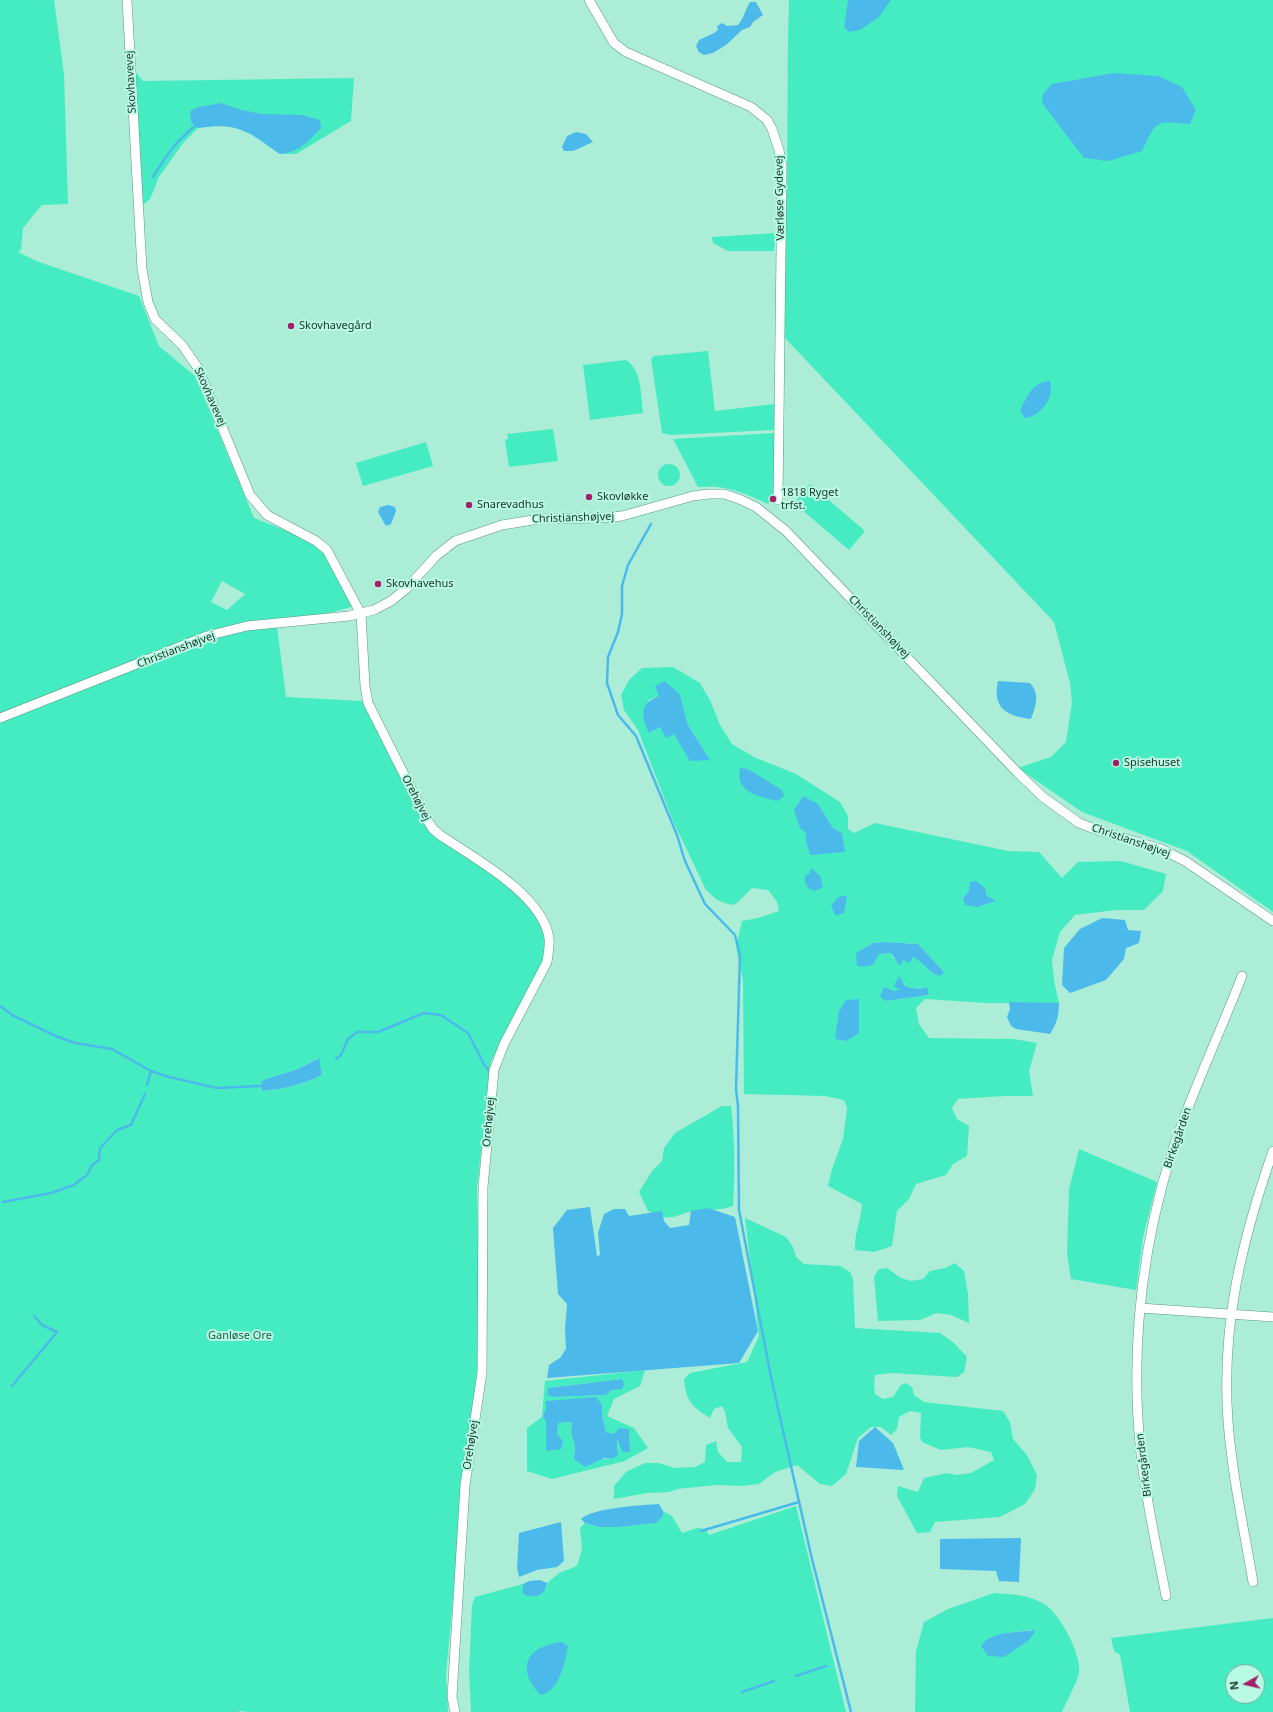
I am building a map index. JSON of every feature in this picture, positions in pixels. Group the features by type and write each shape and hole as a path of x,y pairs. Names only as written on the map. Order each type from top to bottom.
{"street":[{"name":"Skovhavevej","path":"127,0 142,269 148,302 155,319 182,345 198,368 250,495 267,515 316,541 327,550 361,614"},
{"name":"Værløse Gydevej","path":"589,0 614,43 626,52 751,107 767,120 776,138 782,167 778,500"},
{"name":"Christianshøjvej","path":"0,718 207,636 247,626 361,614 374,610 391,601 407,588 446,548 455,541 479,532 508,524 539,519 600,518 622,516 693,496 724,494 756,507 786,530 1018,773 1043,797 1079,822 1100,831 1161,850 1185,860 1273,921"},
{"name":"Orehøjvej","path":"361,614 365,686 368,703 426,818 433,829 440,835 514,885 538,912 544,923 548,937 549,950 547,962 504,1044 494,1070 483,1186 482,1373 464,1485 452,1697 455,1712"},
{"name":"Birkegården","path":"1166,1596 1149,1510 1141,1453 1137,1402 1137,1354 1140,1308 1150,1236 1165,1174 1196,1087 1242,976"},
{"path":"1253,1582 1234,1472 1228,1426 1227,1361 1232,1313 1240,1262 1252,1212 1273,1151"},
{"path":"1140,1308 1232,1313 1273,1317"}],"green space":[{"name":"Ganløse Ore","path":"0,0 54,0 64,74 68,204 42,205 23,228 21,250 18,252 39,262 139,296 159,346 195,376 254,518 320,544 355,606 277,627 286,697 363,701 437,835 513,887 542,919 547,939 545,962 491,1061 477,1187 480,1344 465,1471 446,1674 448,1712 0,1712","holes":["222,581 245,594 227,610 211,602","318,1058 322,1075 293,1086 278,1089 263,1091 260,1086 263,1080 298,1069"]},
{"path":"789,0 1273,0 1273,912 1187,851 1082,812 1018,768 1051,757 1066,742 1072,702 1070,683 1054,622 785,338 784,257 787,191"},
{"path":"135,71 143,81 354,78 351,121 296,154 280,154 251,134 235,127 220,125 198,128 183,143 159,177 150,199 143,205"},
{"path":"776,233 774,251 728,251 713,243 712,237"},
{"path":"708,351 715,411 774,404 774,430 671,435 662,433 651,359 654,356"},
{"path":"626,360 631,364 638,377 643,413 590,420 583,365"},
{"path":"553,429 558,461 509,467 505,440 508,439 507,434"},
{"path":"774,433 774,491 768,504 751,496 726,488 708,486 698,487 673,439"},
{"path":"426,442 433,466 363,486 356,463"},
{"path":"665,464 673,464 680,471 680,479 673,486 665,486 658,479 658,471"},
{"path":"810,484 865,531 849,550 794,503"},
{"path":"673,667 700,683 710,700 720,725 732,744 754,757 796,774 840,802 848,816 848,829 854,833 875,823 1008,851 1039,852 1062,878 1078,862 1121,861 1166,874 1163,891 1144,910 1116,910 1075,915 1060,932 1052,960 1054,981 1059,1003 986,1003 925,999 916,1008 919,1024 929,1038 1014,1039 1037,1043 1029,1071 1033,1096 958,1099 952,1108 957,1119 969,1126 967,1156 953,1164 946,1175 916,1184 909,1199 897,1211 892,1246 874,1252 855,1250 862,1204 828,1186 832,1169 843,1139 847,1108 844,1100 825,1096 744,1094 743,980 736,947 742,921 758,918 779,911 777,902 768,890 752,888 737,903 731,905 717,900 706,890 673,821 638,730 624,710 621,695 629,680 642,668","holes":["680,695 688,725 710,760 674,734 660,727 649,733 649,700 659,696","748,769 758,775 743,788","818,804 833,828 842,833 806,841 806,833","985,888 987,896 995,901 981,906 963,898 969,891","884,942 918,944 944,972 932,973 920,960 913,957 894,959 891,953 879,954 875,958 861,950 873,943","904,982 906,987 920,989 927,987 929,995 885,1001 894,992 901,990"]},
{"path":"722,1106 731,1106 734,1156 733,1206 728,1208 693,1211 671,1217 661,1217 648,1211 639,1192 652,1171 662,1161 664,1148 675,1133"},
{"path":"1079,1149 1157,1182 1143,1237 1136,1290 1071,1279 1067,1254 1069,1190"},
{"path":"745,1218 786,1237 793,1247 796,1257 804,1264 840,1266 850,1272 853,1279 855,1328 940,1333 954,1343 967,1357 964,1372 957,1377 891,1373 875,1375 875,1394 883,1399 893,1397 901,1385 906,1383 912,1387 914,1395 924,1402 1003,1411 1010,1422 1013,1439 1027,1455 1037,1475 1035,1489 1025,1504 1000,1517 935,1522 930,1532 917,1533 897,1496 898,1486 918,1492 924,1478 947,1473 957,1475 971,1473 994,1460 991,1452 968,1447 941,1450 922,1442 920,1437 921,1413 910,1411 899,1417 897,1429 891,1435 881,1427 871,1427 858,1438 846,1474 832,1486 820,1484 797,1465 775,1472 759,1484 742,1486 716,1485 677,1489 669,1492 647,1493 614,1499 614,1486 626,1472 645,1463 659,1463 674,1468 695,1467 705,1462 706,1445 716,1441 718,1452 727,1462 741,1462 742,1447 728,1428 725,1412 722,1406 714,1409 710,1418 694,1407 686,1393 684,1379 690,1373 747,1362 759,1336"},
{"path":"955,1263 964,1271 968,1294 969,1323 951,1315 937,1313 920,1320 878,1321 874,1277 879,1269 887,1268 901,1278 911,1281 923,1279 930,1271 945,1268"},
{"path":"645,1370 640,1386 614,1399 607,1416 634,1428 648,1448 625,1461 552,1479 527,1471 527,1428 542,1417 545,1381","holes":["622,1379 622,1389 612,1390 606,1395 553,1397 547,1395 548,1388","546,1401 602,1405 602,1415 606,1432 614,1435 629,1429 630,1452 619,1439 617,1442 618,1448 612,1459 574,1459 575,1446 571,1432 572,1422 558,1423 557,1434 543,1416 546,1408"]},
{"path":"796,1506 846,1712 471,1712 469,1671 472,1605 475,1597 523,1584 523,1594 546,1589 547,1583 559,1573 577,1566 582,1549 580,1528 585,1523 599,1527 620,1527 655,1523 663,1516 663,1511 672,1516 682,1533 697,1528 706,1529 709,1535"},
{"path":"994,1593 1027,1597 1039,1601 1050,1609 1057,1616 1069,1636 1077,1656 1079,1666 1078,1677 1062,1712 915,1712 916,1651 924,1622 948,1609","holes":["1034,1630 1017,1649 991,1637 1011,1632"]},
{"path":"1273,1618 1273,1712 1130,1712 1120,1655 1114,1651 1111,1638"}],"water":[{"path":"848,0 891,0 879,17 860,30 849,32 844,27"},
{"path":"750,2 756,2 763,15 753,22 750,27 742,30 726,45 713,53 704,55 699,52 696,46 699,40 714,33 718,30 717,26 722,23 727,26 738,25 742,20"},
{"path":"1114,73 1158,76 1182,87 1196,110 1190,124 1170,122 1158,124 1151,133 1142,151 1108,161 1084,158 1042,103 1043,94 1052,84"},
{"path":"221,103 241,110 262,114 302,115 320,120 321,128 303,146 293,151 280,154 259,139 242,130 223,126 198,128 191,122 190,111 199,107"},
{"path":"576,132 586,134 593,142 573,151 564,151 562,147 567,136"},
{"path":"1050,381 1050,396 1045,405 1034,415 1025,418 1020,411 1028,395 1034,387"},
{"path":"388,505 395,507 396,511 391,524 386,526 378,512 380,507"},
{"path":"665,681 680,695 688,725 710,760 690,761 674,734 666,738 660,727 649,733 643,716 645,707 652,699 659,696 655,686"},
{"path":"998,681 1030,683 1036,696 1036,705 1031,719 1014,716 1003,709 997,698"},
{"path":"740,768 748,769 782,790 784,796 777,801 750,792 744,788 741,783 739,776"},
{"path":"803,796 818,804 833,828 842,833 845,852 810,855 806,841 806,833 800,828 794,810"},
{"path":"811,868 820,876 823,887 815,891 809,889 805,882 805,876 810,873"},
{"path":"976,881 985,888 987,896 996,901 977,907 965,905 963,898 969,891 970,882"},
{"path":"847,896 844,913 836,916 831,906 837,898"},
{"path":"1102,918 1125,920 1128,930 1141,931 1139,943 1126,948 1124,959 1106,980 1070,993 1062,985 1064,948 1080,929"},
{"path":"884,942 918,944 944,972 940,976 929,970 913,957 910,963 903,960 900,966 891,953 879,954 873,965 862,967 857,965 856,953 873,943"},
{"path":"899,976 906,987 920,989 927,987 929,995 885,1001 880,996 884,987 894,991 900,990 894,986"},
{"path":"859,999 859,1033 846,1041 835,1039 839,1011 846,1000"},
{"path":"1009,1002 1059,1003 1057,1019 1050,1034 1016,1029 1011,1026 1007,1017 1010,1009"},
{"path":"319,1058 322,1075 293,1086 278,1089 263,1091 260,1086 263,1080 298,1069"},
{"path":"590,1207 597,1256 600,1255 598,1233 604,1214 614,1209 625,1209 629,1216 662,1211 664,1221 670,1228 689,1225 691,1211 708,1208 735,1217 758,1331 739,1363 547,1378 549,1365 560,1358 566,1349 565,1330 567,1304 558,1294 553,1228 567,1210"},
{"path":"622,1379 624,1384 622,1389 612,1390 606,1395 553,1397 547,1395 548,1388"},
{"path":"596,1397 602,1405 602,1415 606,1432 614,1434 619,1428 629,1429 630,1452 622,1452 618,1440 618,1455 612,1459 604,1458 585,1467 574,1459 575,1446 571,1432 572,1422 558,1423 557,1434 563,1441 561,1449 546,1451 546,1422 543,1416 546,1408 546,1401"},
{"path":"875,1427 893,1443 904,1470 856,1467 859,1441"},
{"path":"659,1504 663,1511 663,1516 656,1523 620,1527 599,1527 585,1523 581,1519 595,1512 630,1506"},
{"path":"561,1522 564,1561 557,1567 537,1570 519,1577 517,1568 519,1533"},
{"path":"1021,1538 1019,1582 999,1581 996,1571 940,1569 940,1539"},
{"path":"540,1580 547,1583 542,1594 532,1596 523,1594 523,1584 529,1581"},
{"path":"1034,1630 1035,1632 1028,1641 1004,1657 988,1656 981,1646 992,1637 998,1635"},
{"path":"562,1642 568,1646 560,1676 547,1693 540,1695 528,1676 528,1661 535,1651 547,1645"}],"waterway":[{"path":"153,177 172,149 182,137 195,126"},
{"path":"651,524 628,565 622,586 622,614 618,632 608,657 607,683 618,715 636,736 677,835 685,861 705,904 735,935 740,955 736,1089 738,1106 739,1210 771,1377 811,1555 851,1712"},
{"path":"0,1006 14,1016 58,1037 75,1043 112,1049 151,1071 169,1077 217,1088 260,1086"},
{"path":"336,1059 341,1055 348,1039 357,1032 378,1032 424,1013 441,1015 468,1033 485,1066 490,1071"},
{"path":"147,1085 151,1071"},
{"path":"3,1202 51,1193 74,1185 87,1175 92,1165 99,1160 100,1148 117,1130 131,1125 145,1094"},
{"path":"12,1386 57,1332 42,1325 34,1316"},
{"path":"701,1531 799,1502"},
{"path":"796,1676 826,1666"},
{"path":"742,1692 774,1681"}],"place":[{"name":"Skovhavegård","path":"291,326"},
{"name":"Skovløkke","path":"589,497"},
{"name":"1818 Ryget trfst.","path":"773,499"},
{"name":"Snarevadhus","path":"469,505"},
{"name":"Skovhavehus","path":"378,584"},
{"name":"Spisehuset","path":"1116,763"}]}
